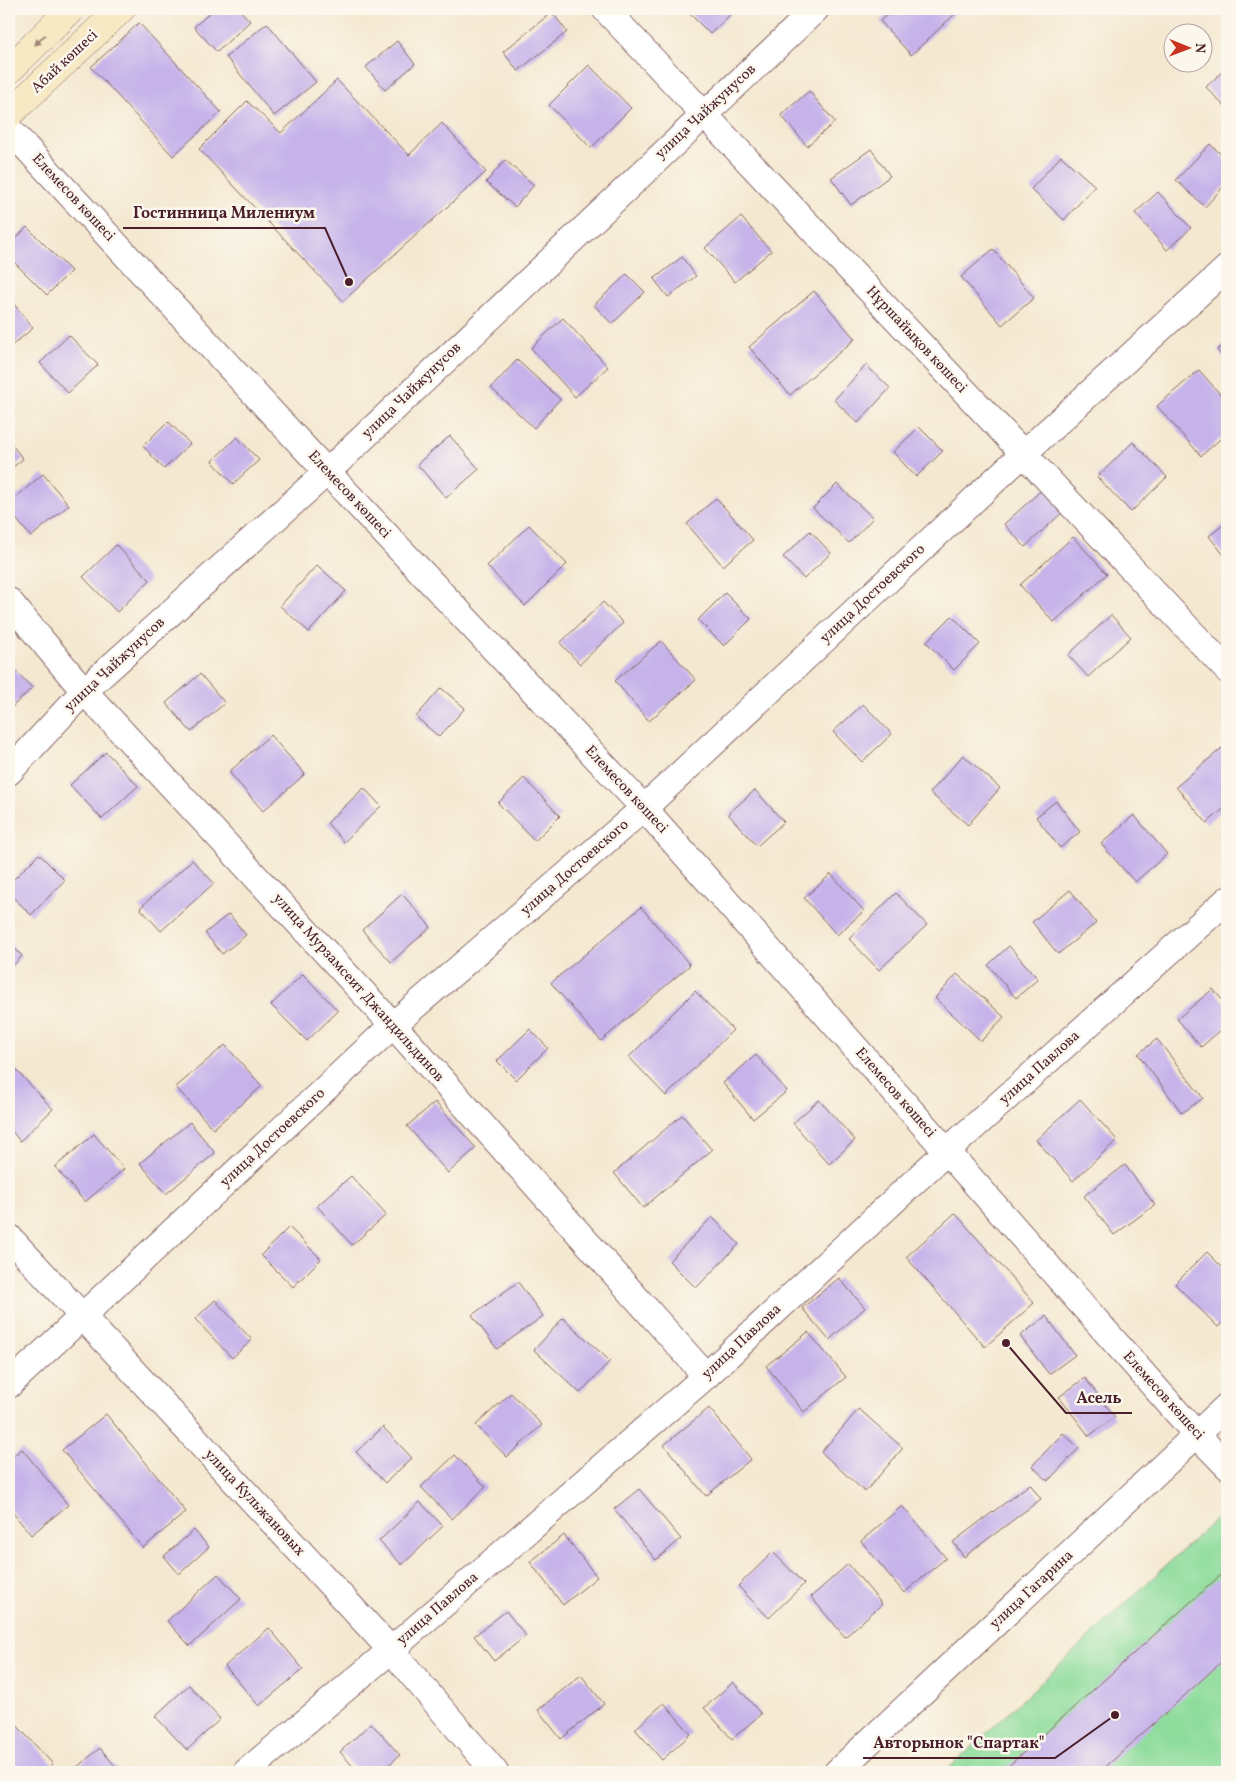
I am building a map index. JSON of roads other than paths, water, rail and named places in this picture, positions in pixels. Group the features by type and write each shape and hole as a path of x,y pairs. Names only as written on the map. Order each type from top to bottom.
{"main road":[{"path":"9,70 71,9"},
{"name":"Абай көшесі","path":"9,114 121,9"}],"street":[{"name":"Нұршайықов көшесі","path":"605,9 1227,670"},
{"name":"улица Чайжунусов","path":"9,772 84,691 326,472 702,114 816,9"},
{"name":"Елемесов көшесі","path":"9,129 326,472 644,808 1197,1436 1227,1466"},
{"name":"улица Достоевского","path":"9,1385 393,1025 644,808 1023,454 1227,268"},
{"name":"улица Мурзамсеит Джандильдинов","path":"9,601 84,691 393,1025 706,1376"},
{"name":"улица Павлова","path":"246,1772 391,1650 706,1376 947,1151 1227,900"},
{"name":"улица Кульжановых","path":"9,1237 391,1650 495,1772"},
{"name":"улица Гагарина","path":"837,1772 1227,1406"}],"place":[{"name":"Гостинница Милениум","path":"349,282"},
{"name":"Асель","path":"1006,1343"},
{"name":"Авторынок \"Спартак\"","path":"1115,1715"}]}
